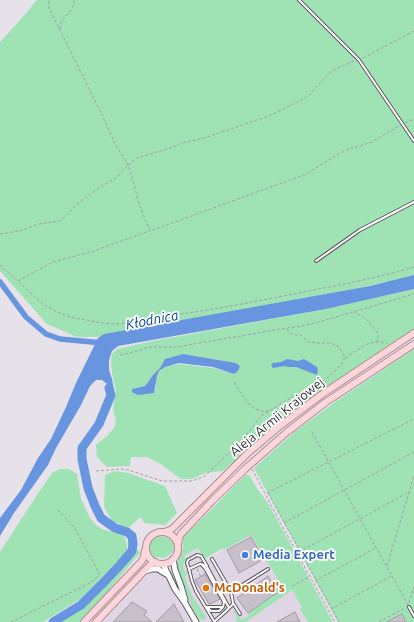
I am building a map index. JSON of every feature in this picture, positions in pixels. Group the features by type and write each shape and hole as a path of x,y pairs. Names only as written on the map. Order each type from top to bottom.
{"main road":[{"name":"Aleja Armii Krajowej","path":"165,532 172,529 248,453 281,425 321,395 414,333"},
{"name":"Aleja Armii Krajowej","path":"178,544 181,534 207,506 245,469 287,432 326,402 414,344"},
{"path":"157,532 169,533 175,537 178,544 177,552 173,559 166,563 163,564 155,562 148,557 146,542 150,536 157,532"},
{"path":"84,622 141,562 146,550"},
{"path":"96,622 150,565 155,562"}],"street":[{"path":"173,559 186,603"},
{"path":"163,564 175,589 186,603 196,622"},
{"path":"145,571 158,569 169,576"}],"lane":[{"path":"299,0 359,60 414,141"},
{"path":"316,261 360,230 414,202"},
{"path":"229,608 202,557 197,555 188,560 194,586 214,622 229,608 233,603"},
{"path":"212,559 231,592 233,603 240,614"},
{"path":"189,569 198,564 205,565 207,567"},
{"path":"201,564 205,568 223,600 224,605 223,608 217,611 211,610 207,607"},
{"path":"231,592 268,569"},
{"path":"409,606 414,616"}],"path":[{"path":"49,0 49,8 115,144 128,165 139,204 150,231"},
{"path":"60,29 61,22 71,10 74,0"},
{"path":"0,234 19,231 39,224 59,221 77,204 117,177 137,158 182,143 204,138 269,116 307,97 329,73 359,60 414,32"},
{"path":"17,281 53,262 94,251 304,175 344,151 372,142 414,119"},
{"path":"0,265 44,306 70,317 102,324 118,324 226,307 342,285 414,267"},
{"path":"120,355 149,347 177,347 312,324 414,294"},
{"path":"354,312 365,318 378,333 378,339 376,342"},
{"path":"96,471 121,469 128,470 162,481 190,481 205,476 241,442 261,416 294,396 321,383 344,361 344,355 339,347 331,342 308,342 302,336 290,333 286,328"},
{"path":"344,358 367,344 381,342 393,346"},
{"path":"235,382 243,396 255,409 270,411"},
{"path":"339,622 268,493 414,419"},
{"path":"312,432 409,606"},
{"path":"241,442 246,448"},
{"path":"284,523 414,452"},
{"path":"252,468 258,482 334,622"},
{"path":"386,566 414,476"},
{"path":"300,552 409,492"},
{"path":"11,622 80,588 93,581 99,575 99,572 74,527 57,509"},
{"path":"316,580 376,547"},
{"path":"196,568 201,576"},
{"path":"331,609 392,576"},
{"path":"292,586 310,577"},
{"path":"379,622 409,606 414,587"}],"shaded area":[{"path":"251,535 287,593 292,590 308,622 102,622 149,573 158,571 165,575 183,564 185,555 198,548 206,560"}],"green space":[{"path":"37,0 414,0 414,276 349,290 100,337 77,337 47,324 0,271 0,42"},
{"path":"414,289 414,330 300,406 223,471 205,473 192,479 181,479 159,463 147,457 131,457 130,466 107,467 97,457 96,445 114,428 116,421 113,408 116,391 111,361 112,354 117,349 326,309","holes":["183,354 236,363 240,366 234,374 213,368 179,364 165,367 159,372 156,378 156,388 154,392 132,389 145,386 160,368 165,359"]},
{"path":"414,349 414,622 338,622 254,468 297,430 338,400"},
{"path":"60,469 69,469 77,474 81,499 90,518 97,526 104,530 124,536 127,544 127,551 117,563 79,600 44,622 0,622 0,552 53,472"},
{"path":"115,471 128,473 165,486 177,513 165,525 144,523 141,517 128,528 112,521 104,507 105,475"},
{"path":"246,474 250,476 268,503 333,622 308,622 300,609 302,608 292,590 246,622 237,622 237,617 233,611 234,610 242,620 249,616 248,613 278,592 274,585 279,581 251,535 224,550 223,548 205,559 198,548 185,555 184,557 187,559 183,564 184,572 186,570 188,571 185,577 187,584 206,619 199,619 193,609 177,566 177,562 183,548 183,538"},
{"path":"161,536 169,538 174,544 173,552 164,558 153,557 148,550 149,545 152,540"},
{"path":"137,549 140,553 80,622 59,622 82,609 114,576"}],"water":[{"path":"414,275 414,289 326,309 118,346 112,351 109,360 109,370 114,390 112,401 106,399 108,392 107,384 102,380 96,380 90,386 48,465 14,513 0,536 0,518 21,490 38,458 51,439 98,338 104,334 370,286"},
{"path":"183,354 236,363 240,366 238,371 234,374 213,367 179,363 165,367 159,371 154,393 138,395 132,392 132,389 145,386 160,368 165,359"},
{"path":"287,359 298,361 304,359 317,367 317,375 296,367 285,366 273,368 271,365"}],"building":[{"name":"Media Expert","path":"251,537 264,559 239,573 227,550"},
{"name":"McDonald's","path":"205,574 220,599 210,604 195,580"},
{"path":"268,576 278,592 248,613 237,598"},
{"path":"132,602 147,611 144,615 152,622 113,622"},
{"path":"174,604 184,622 156,622"},
{"path":"295,612 300,622 277,622"},
{"path":"402,614 406,622 386,622"}],"waterway":[{"path":"0,282 26,317 46,334 60,339 103,343"},
{"path":"53,622 81,605 132,551 132,536 127,532 115,528 101,518 88,488 82,459 82,448 99,424 111,395 109,388"}],"place":[{"name":"Media Expert","path":"245,555"},
{"name":"McDonald's","path":"206,588"}],"water label":[{"name":"Kłodnica","path":"152,320"}]}
